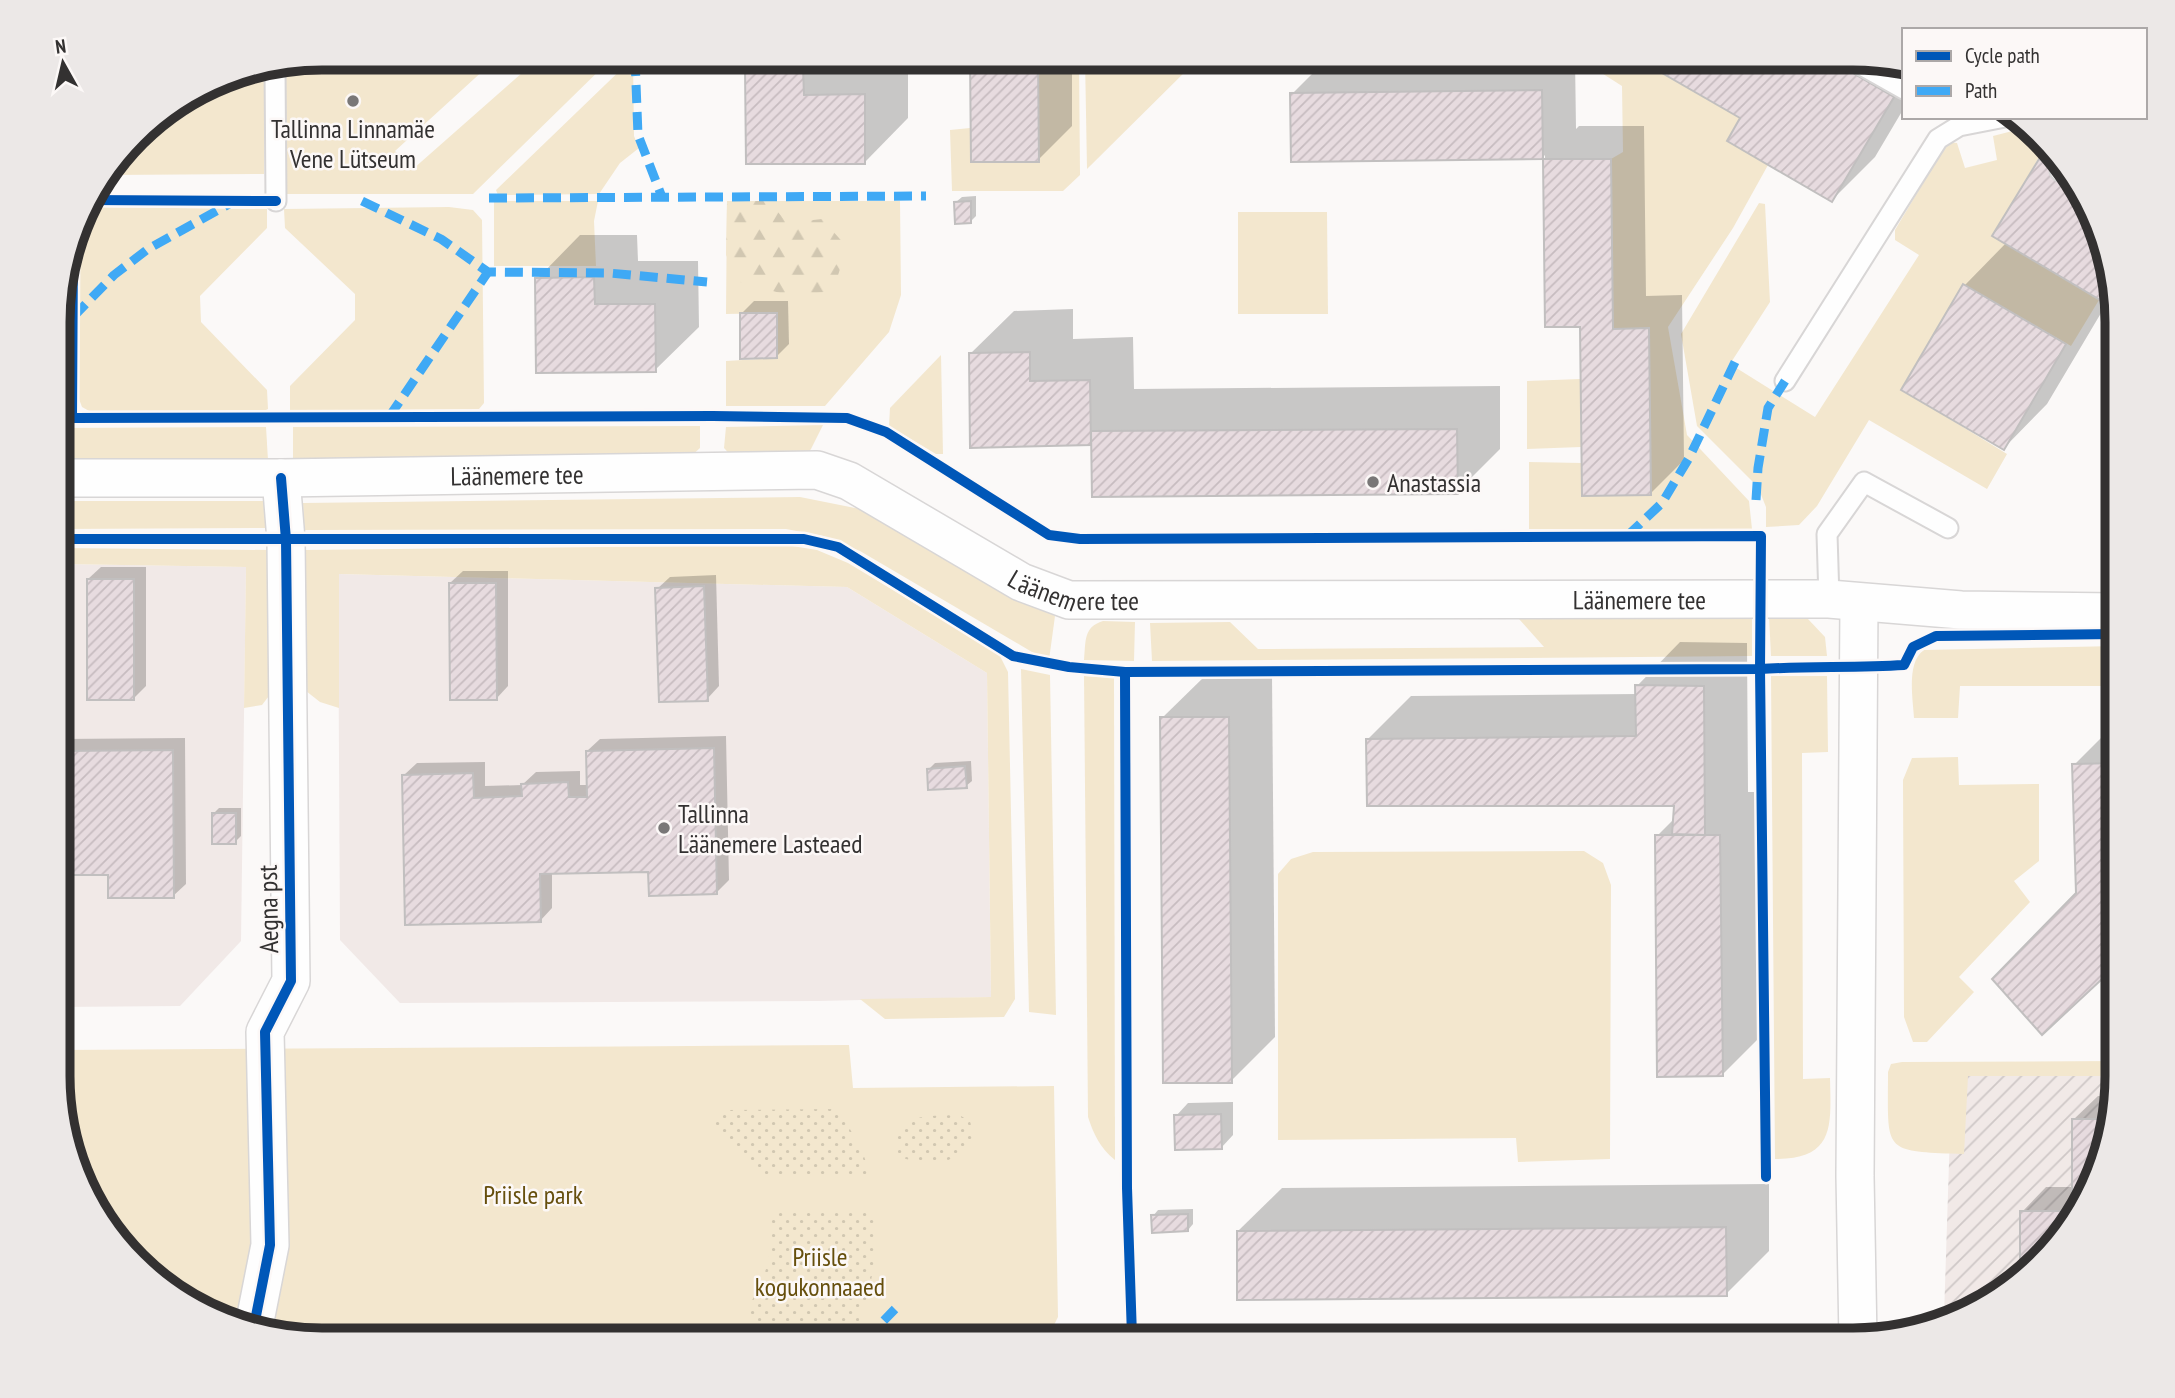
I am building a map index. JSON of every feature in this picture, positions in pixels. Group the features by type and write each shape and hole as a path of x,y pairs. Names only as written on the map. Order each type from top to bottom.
{"street":[{"name":"Läänemere tee","path":"70,478 281,478 817,470 849,481 1021,582 1069,600 1844,601 1961,610 2105,612"},
{"name":"Aegna pst","path":"255,1319 270,1245 265,1032 291,981 286,540 281,478"},
{"path":"1844,601 1858,1328"}],"lane":[{"path":"1872,71 1902,88"},
{"path":"275,75 276,201"},
{"path":"1785,382 1938,139 1955,122 1985,119"},
{"path":"1844,601 1827,534 1864,482 1948,528"}],"shaded area":[{"path":"70,564 246,567 241,941 180,1006 70,1007"},
{"name":"Tallinna Läänemere Lasteaed","path":"338,574 847,587 987,673 991,997 818,1001 400,1003 340,940"},
{"path":"2105,1069 2105,1076 2103,1109 2092,1157 2063,1216 2043,1242 2007,1276 1965,1302 1944,1311 1952,1070"}],"green space":[{"path":"322,70 484,70 395,151 413,169 525,70 600,70 473,194 281,194 282,73"},
{"path":"621,70 633,70 634,136 639,148 620,163 599,194 498,195 496,190"},
{"path":"1038,70 1079,70 1080,175 1063,191 952,191 950,130 970,128 971,162 1039,162"},
{"path":"1085,70 1187,70 1087,169"},
{"path":"1597,70 1657,70 1740,118 1727,141 1768,165 1733,228 1668,327 1687,435 1749,501 1752,529 1529,529 1529,462 1582,463 1582,496 1651,495 1649,328 1613,329 1611,159 1623,152 1622,86"},
{"path":"266,77 264,174 117,175 156,132 182,112 225,89"},
{"path":"2017,130 2049,164 2038,159 1993,236 2099,300 2071,346 1963,284 1901,389 2007,454 1987,489 1869,420 1817,506 1799,525 1766,527 1766,507 1758,487 1697,426 1681,334 1759,203 1765,204 1770,302 1730,364 1815,417 1919,255 1895,240 1895,230 1945,146 1950,142 1957,143 1965,168 1997,160 1993,136"},
{"path":"494,201 598,201 594,221 596,266 494,266"},
{"path":"727,201 900,201 901,295 889,332 825,406 726,406 726,361 777,358 776,313 726,314"},
{"path":"727,201 769,201 787,223 822,219 847,247 833,291 791,296 740,282 726,255"},
{"path":"98,207 267,209 267,228 200,296 201,322 267,390 268,409 91,412 82,407 79,399 78,259"},
{"path":"449,207 473,210 482,220 484,403 479,409 290,411 290,386 355,320 355,294 285,228 284,209"},
{"path":"1238,212 1327,212 1328,314 1238,314"},
{"path":"941,355 943,454 936,454 889,426 890,408"},
{"path":"1580,379 1581,447 1527,449 1527,381"},
{"path":"823,425 802,460 736,461 724,448 726,427"},
{"path":"700,426 700,448 689,458 293,459 293,427"},
{"path":"266,427 268,460 70,462 70,428"},
{"path":"800,497 870,511 1055,616 1049,660 860,551 823,536 786,529 304,530 303,503"},
{"path":"70,501 268,501 269,528 70,529"},
{"path":"786,545 817,550 848,563 999,654 1008,672 1015,999 1004,1017 885,1019 860,999 991,997 987,673 847,587 339,574 339,708 320,702 306,691 303,550"},
{"path":"70,548 269,550 272,692 262,705 244,708 246,567 70,564"},
{"path":"1752,616 1752,656 1152,661 1150,623 1230,622 1258,649 1544,647 1519,619"},
{"path":"1769,616 1808,619 1825,637 1827,656 1771,656"},
{"path":"1103,621 1135,622 1134,661 1084,660 1089,631"},
{"path":"2105,646 2105,686 1960,686 1958,718 1914,718 1913,672 1918,656 1924,650"},
{"path":"1021,669 1050,675 1056,1015 1029,1012"},
{"path":"1084,676 1114,678 1115,1160 1098,1141 1088,1117"},
{"path":"1771,676 1827,676 1828,752 1802,753 1803,1079 1830,1078 1829,1125 1819,1146 1809,1153 1775,1159"},
{"path":"1958,757 1959,785 2039,784 2039,861 2014,881 2030,902 1959,977 1974,992 1927,1042 1913,1042 1904,1017 1903,780 1912,758"},
{"path":"1584,851 1603,863 1611,885 1610,1159 1518,1162 1516,1138 1278,1140 1278,874 1291,859 1313,852"},
{"name":"Priisle park","path":"849,1045 853,1088 1054,1086 1058,1317 1052,1328 322,1328 289,1326 241,1315 210,1302 168,1276 132,1242 112,1216 89,1173 79,1142 72,1109 70,1050"},
{"path":"2105,1061 2105,1076 1968,1076 1964,1154 1917,1151 1903,1148 1895,1142 1890,1133 1888,1072 1891,1064"},
{"name":"Priisle kogukonnaaed","path":"839,1109 862,1151 872,1178 760,1177 738,1148 709,1126 727,1110"},
{"path":"959,1115 970,1121 974,1137 959,1154 941,1162 931,1163 921,1163 899,1156 896,1142 898,1132 904,1124 923,1117"},
{"name":"Priisle kogukonnaaed","path":"875,1212 872,1273 856,1328 757,1328 744,1314 767,1266 771,1242 771,1213"}],"building":[{"path":"745,70 803,70 804,95 865,94 865,164 746,164"},
{"path":"970,70 1038,70 1039,162 971,162"},
{"path":"1657,70 1848,70 1894,97 1832,202 1727,141 1740,118"},
{"path":"1542,90 1543,159 1291,162 1290,93"},
{"path":"1543,159 1611,159 1613,329 1649,328 1651,495 1582,496 1580,327 1545,327"},
{"path":"2039,159 2051,166 2086,225 2100,273 2104,302 1992,236"},
{"path":"971,201 971,223 955,224 954,202"},
{"path":"594,277 595,304 655,304 656,372 536,373 535,278"},
{"path":"1963,284 2066,344 2004,450 1901,390"},
{"path":"740,313 777,313 777,358 740,359"},
{"path":"1030,352 1030,381 1090,380 1091,445 970,448 969,353"},
{"path":"1457,429 1458,494 1092,497 1091,431"},
{"path":"87,579 134,579 134,700 87,700"},
{"path":"449,583 496,583 497,700 450,700"},
{"path":"704,586 708,701 659,702 655,588"},
{"path":"1635,685 1704,686 1705,835 1672,834 1674,806 1367,806 1366,739 1636,736"},
{"path":"1160,717 1229,717 1232,1083 1163,1083"},
{"path":"714,748 717,894 649,896 648,872 540,874 541,922 405,925 402,775 473,773 474,798 522,796 521,784 568,782 569,797 587,797 586,751"},
{"path":"173,750 174,898 108,898 108,875 70,875 70,751"},
{"path":"2105,763 2105,976 2042,1035 1992,979 2076,893 2072,764"},
{"path":"965,766 967,788 928,790 927,769"},
{"path":"212,813 236,813 236,844 212,844"},
{"path":"1655,835 1720,835 1723,1076 1657,1077"},
{"path":"1221,1114 1222,1149 1175,1150 1174,1115"},
{"path":"2072,1119 2101,1119 2092,1157 2072,1200"},
{"path":"2020,1211 2066,1211 2043,1242 2020,1265"},
{"path":"1188,1214 1188,1231 1152,1233 1151,1215"},
{"path":"1726,1227 1727,1296 1237,1300 1237,1231"}],"marked path":[{"path":"635,70 638,135 662,197"},
{"path":"489,198 926,196"},
{"path":"362,201 441,239 488,272 609,273 707,282"},
{"path":"73,317 114,275 148,249 229,204"},
{"path":"389,417 488,272"},
{"path":"1627,536 1662,503 1689,458 1736,360"},
{"path":"1756,500 1758,468 1768,408 1785,381"},
{"path":"877,1328 895,1309"}],"cycle path":[{"path":"102,200 276,201"},
{"path":"73,285 72,418 847,418 886,432 1049,535 1080,539 1761,536 1766,1177"},
{"path":"255,1319 270,1245 265,1032 291,981 286,540 281,478"},
{"path":"70,539 804,539 838,547 1013,656 1069,667 1125,672"},
{"path":"1132,1328 1127,1188 1125,672 1886,666 1904,665 1913,647 1936,636 2105,634"}],"place":[{"name":"Tallinna Linnamäe Vene Lütseum","path":"353,101"},
{"name":"Anastassia","path":"1373,482"},
{"name":"Tallinna Läänemere Lasteaed","path":"664,828"}]}
